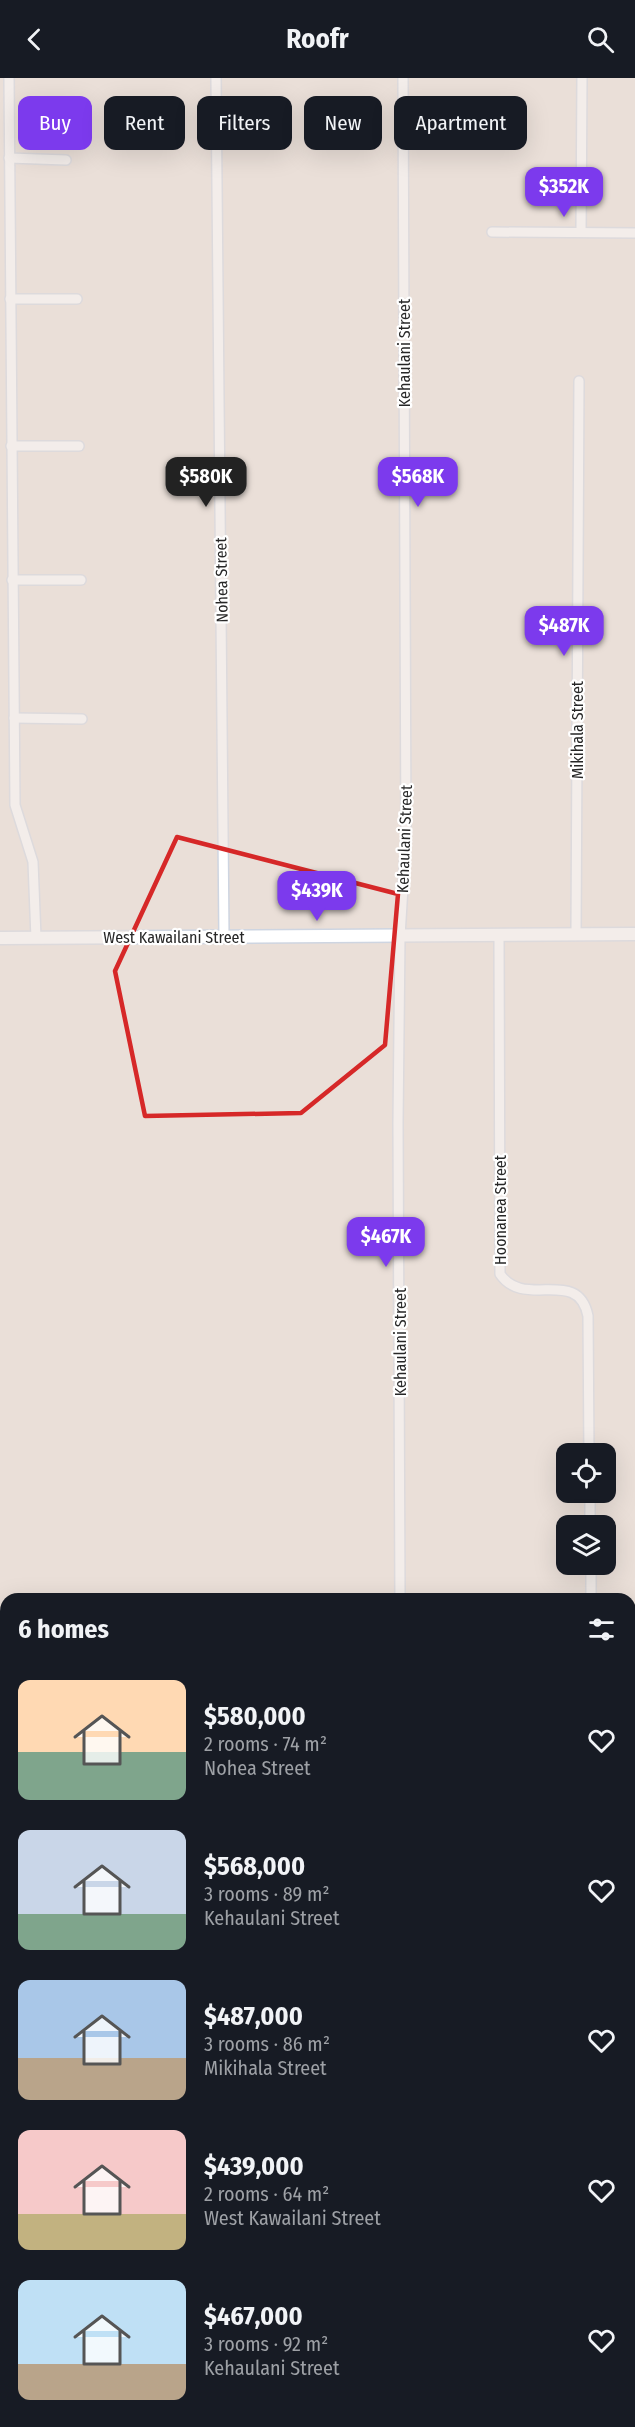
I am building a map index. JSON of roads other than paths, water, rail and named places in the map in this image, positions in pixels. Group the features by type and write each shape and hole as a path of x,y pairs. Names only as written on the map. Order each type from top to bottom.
{"street":[{"path":"9,78 15,805 33,862 36,938"},
{"name":"Nohea Street","path":"216,78 224,937"},
{"name":"Kehaulani Street","path":"400,1593 398,1123 400,936 406,838 403,78"},
{"path":"581,232 582,78"},
{"path":"9,158 66,160"},
{"path":"492,232 635,233"},
{"path":"10,299 77,299"},
{"name":"Mikihala Street","path":"576,934 579,381"},
{"path":"11,446 79,446"},
{"path":"12,580 81,580"},
{"path":"14,718 82,719"},
{"name":"West Kawailani Street","path":"0,938 635,934"},
{"name":"Hoonanea Street","path":"499,936 500,1274 513,1287 569,1291 580,1296 585,1304 588,1316 590,1443"},
{"path":"591,1575 591,1593"}]}
